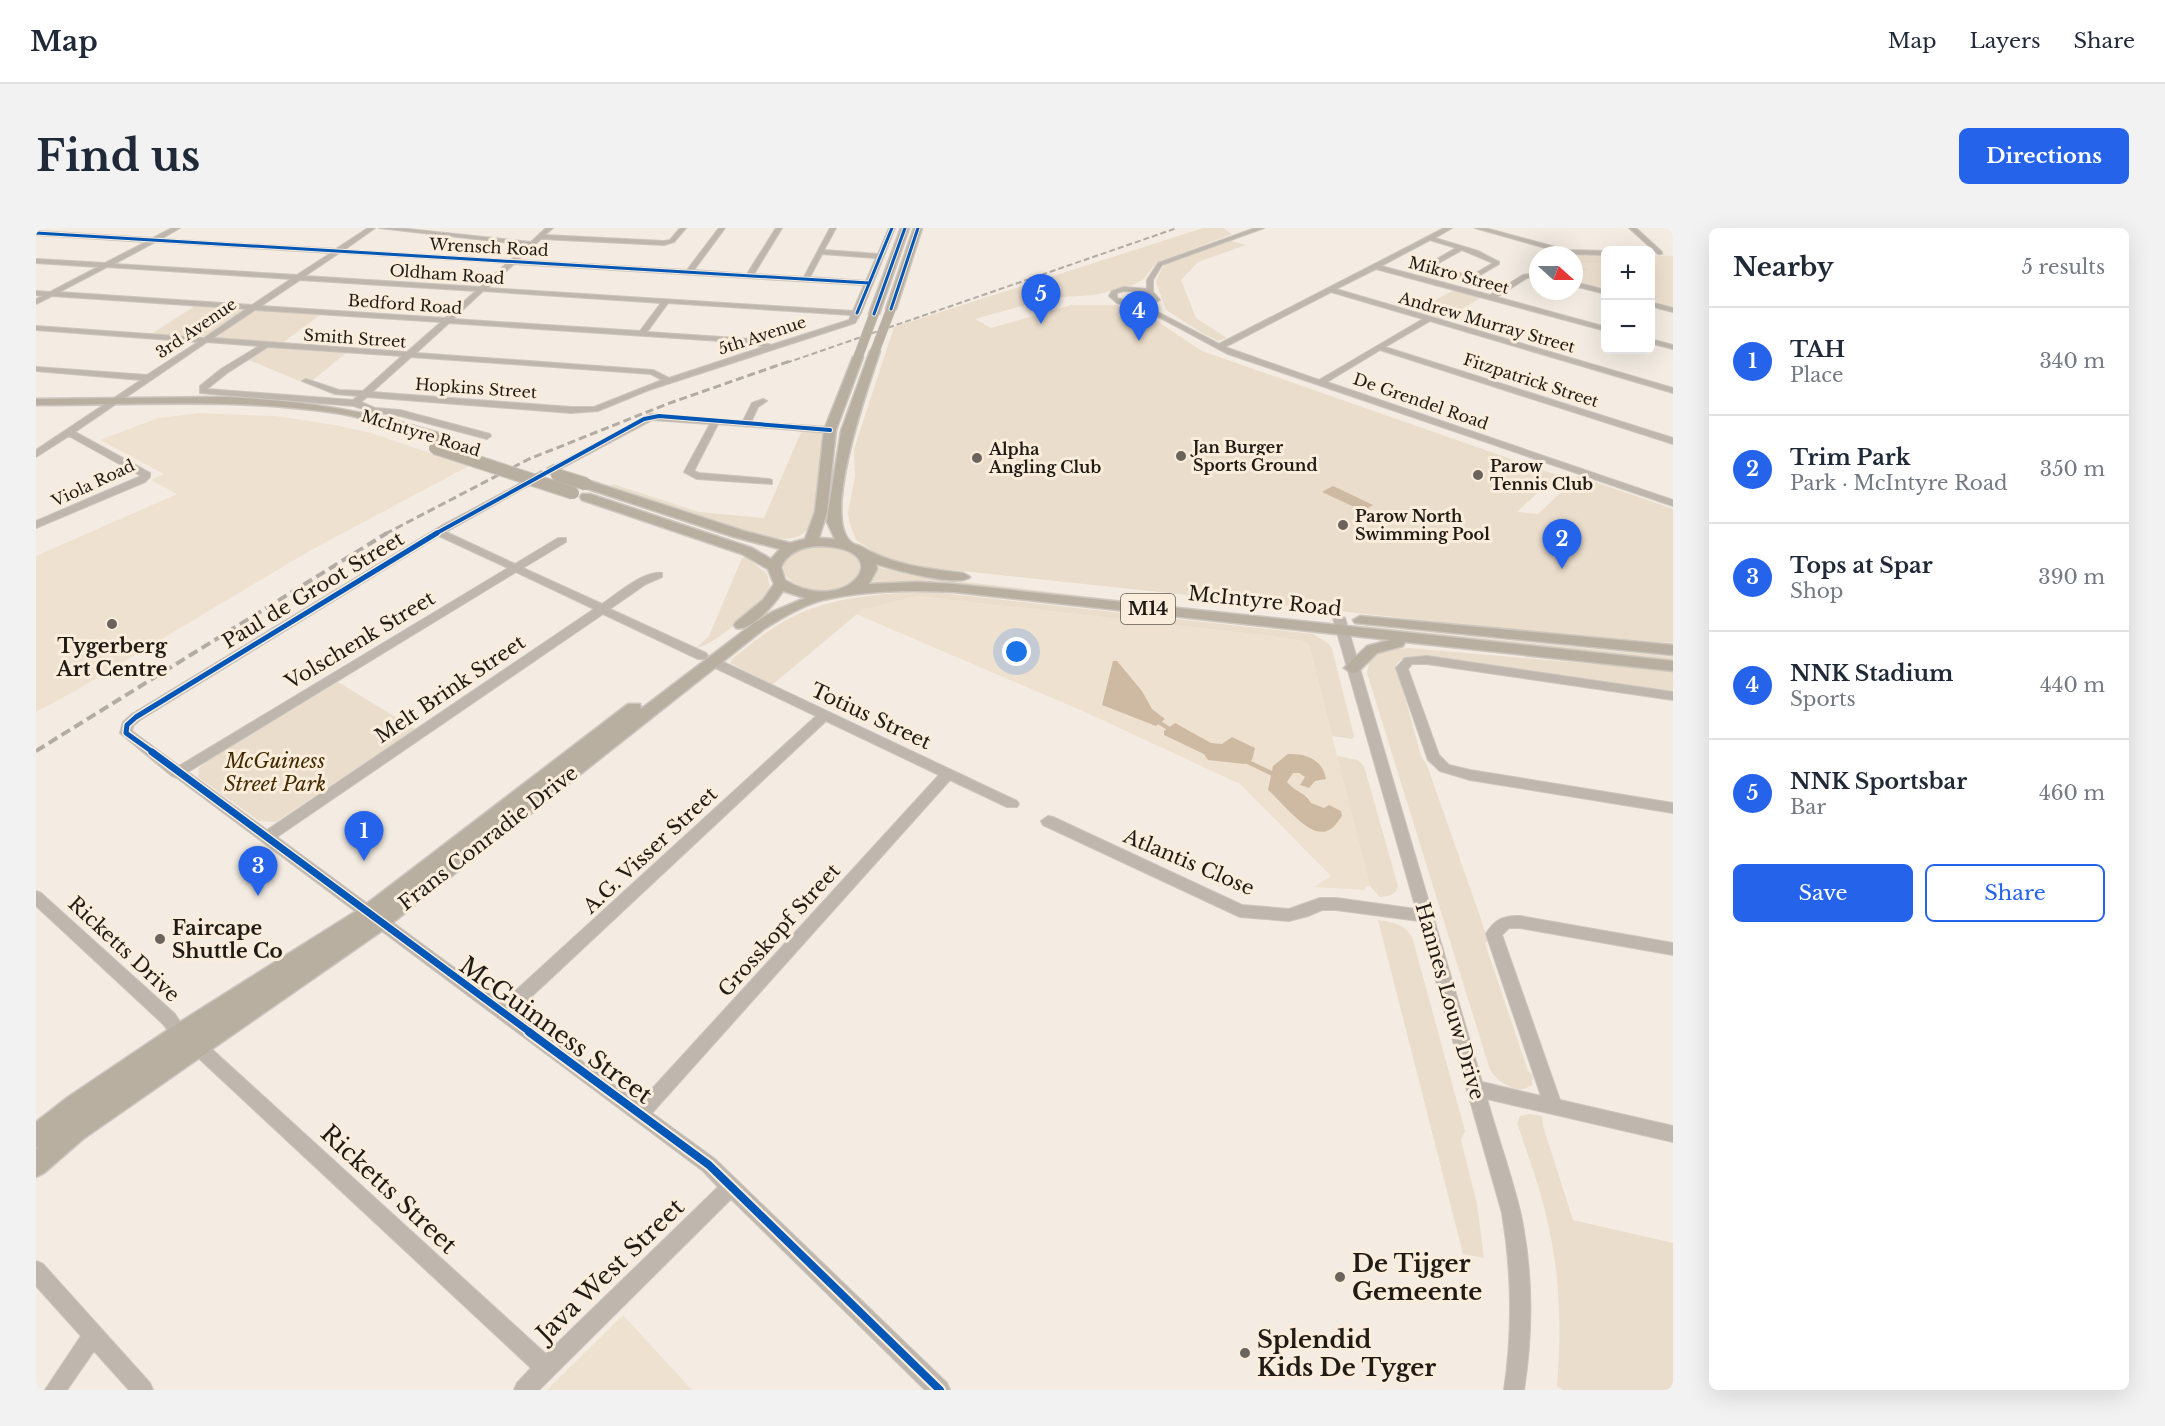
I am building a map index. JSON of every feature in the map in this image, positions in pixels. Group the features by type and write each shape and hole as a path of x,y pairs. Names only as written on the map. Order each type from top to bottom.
{"main road":[{"path":"811,542 821,512 830,430 905,228"},
{"path":"844,544 834,522 834,513 847,431 918,228"},
{"name":"McIntyre Road","path":"36,408 214,401 296,405 377,418 739,534 792,548"},
{"name":"McIntyre Road","path":"36,402 233,409 296,414 360,425 747,551 774,567"},
{"name":"M14","path":"774,567 779,557 792,548 811,542 844,544 866,556"},
{"path":"852,589 863,582 869,574 870,565 866,556"},
{"name":"McIntyre Road","path":"866,556 891,566 919,572 1340,624 1436,642 1673,666"},
{"path":"774,567 775,576 781,584"},
{"name":"M14","path":"781,584 798,593 821,596 840,594 852,589"},
{"name":"Frans Conradie Drive","path":"708,659 762,609 781,584"},
{"name":"McIntyre Road","path":"852,589 917,586 954,588 1340,624 1673,650"},
{"name":"Frans Conradie Drive","path":"36,1137 76,1105 189,1040 374,918 708,659 777,615 821,596"},
{"path":"1352,668 1365,654 1384,645 1436,642"},
{"name":"Frans Conradie Drive","path":"36,1165 189,1040"}],"street":[{"path":"36,302 177,228"},
{"name":"3rd Avenue","path":"36,454 372,228"},
{"path":"382,228 532,244"},
{"path":"355,403 550,228"},
{"path":"540,237 667,243 674,239 683,228"},
{"path":"689,272 722,228"},
{"path":"748,276 779,228"},
{"path":"806,279 833,228"},
{"path":"857,313 892,228"},
{"path":"1150,292 1150,280 1160,264 1261,228"},
{"path":"1431,228 1446,230"},
{"path":"1478,228 1568,252 1601,253"},
{"path":"1630,228 1654,246"},
{"path":"1219,347 1446,230"},
{"name":"Wrensch Road","path":"36,233 869,283"},
{"path":"1429,238 1461,248 1490,258 1497,263 1470,278 1427,267 1461,248"},
{"path":"1655,246 1664,253 1655,253"},
{"path":"821,252 880,255"},
{"name":"Oldham Road","path":"36,261 857,313"},
{"name":"Mikro Street","path":"1374,266 1601,328"},
{"path":"1491,298 1529,276"},
{"path":"1583,286 1601,291"},
{"name":"De Grendel Road","path":"1165,316 1118,301 1112,294 1124,289 1150,292 1154,295 1157,308 1165,316 1195,336 1219,347 1673,503"},
{"name":"Andrew Murray Street","path":"1329,290 1673,391"},
{"name":"Bedford Road","path":"36,293 756,341 772,348"},
{"path":"1134,305 1148,304 1156,300"},
{"path":"642,334 666,301"},
{"path":"1655,305 1673,310"},
{"name":"5th Avenue","path":"586,411 669,381 848,323 857,313"},
{"path":"1321,382 1428,319"},
{"name":"Smith Street","path":"36,328 653,372 669,381"},
{"path":"1655,342 1673,347"},
{"path":"266,345 213,379 203,388 203,391 355,403 374,410 400,413 487,436"},
{"name":"Fitzpatrick Street","path":"1380,348 1673,441"},
{"path":"36,369 149,378"},
{"name":"Hopkins Street","path":"306,381 333,391 586,411"},
{"path":"746,423 755,405 763,401"},
{"path":"557,467 647,418 659,416 830,430"},
{"path":"716,421 689,472 697,476 769,482"},
{"name":"Viola Road","path":"36,525 142,480 147,475 69,432"},
{"name":"Paul de Groot Street","path":"126,730 136,717 439,532 523,485"},
{"name":"Totius Street","path":"439,532 1012,804"},
{"name":"Volschenk Street","path":"177,773 562,540"},
{"name":"Melt Brink Street","path":"265,838 642,582 658,575"},
{"name":"Hannes Louw Drive","path":"1340,624 1511,1213 1521,1271 1521,1344 1514,1390"},
{"path":"1673,696 1421,660 1409,661 1404,664 1402,670 1430,752 1438,763 1452,771 1470,776 1673,808"},
{"name":"A.G. Visser Street","path":"502,1012 825,715"},
{"name":"McGuinness Street","path":"126,730 127,736 709,1166 940,1390"},
{"name":"Grosskopf Street","path":"640,1114 948,774"},
{"name":"Atlantis Close","path":"1048,822 1240,911 1288,915 1303,912 1320,904 1336,904 1425,916"},
{"name":"Ricketts Drive","path":"36,897 189,1040"},
{"path":"1553,1105 1494,934 1502,923 1520,922 1673,949"},
{"name":"Ricketts Street","path":"189,1040 546,1368"},
{"path":"1476,1089 1673,1134"},
{"name":"Java West Street","path":"524,1390 731,1187"},
{"path":"36,1271 143,1390"},
{"path":"55,1390 94,1334"}],"shaded area":[{"path":"1583,255 1601,255 1601,289 1583,284"},
{"path":"1655,255 1673,256 1673,307 1655,302"},
{"name":"Tygerberg Art Centre","path":"199,413 276,416 335,425 371,433 469,466 311,550 36,712 36,556 177,494 151,480 164,474 100,440 158,418"},
{"path":"1333,486 1373,505 1363,511 1322,492"},
{"path":"917,596 1303,641 1309,645 1370,886 1365,887 1365,890 1314,887 1331,876 1240,784 1087,713 856,614 862,610"},
{"path":"1113,661 1117,661 1142,691 1152,709 1165,719 1156,726 1102,705"},
{"path":"1175,723 1211,743 1222,744 1232,737 1255,748 1252,760 1245,764 1208,760 1204,754 1164,735 1164,731"},
{"path":"1288,754 1313,759 1324,772 1326,779 1315,781 1309,788 1300,785 1305,777 1299,773 1293,773 1287,782 1311,803 1324,808 1329,805 1341,811 1342,816 1331,829 1321,832 1313,830 1296,818 1268,790 1273,766"},
{"path":"623,1315 692,1390 547,1390"}],"green space":[{"name":"Jan Burger Sports Ground","path":"1203,228 1223,228 1232,234 1156,263 1144,279 1131,286 1094,295 1051,298 975,319 991,328 1071,305 1116,305 1154,319 1202,351 1557,475 1517,512 1538,514 1578,476 1673,509 1673,643 1516,630 934,568 908,564 879,555 856,540 848,513 855,476 854,449 894,327"},
{"path":"1231,241 1246,245 1198,262 1181,280 1196,318 1227,338 1218,341 1166,310 1156,282 1162,268 1167,264"},
{"path":"1601,255 1601,263 1583,263 1583,256"},
{"path":"1454,290 1482,297 1447,318 1439,319 1416,311"},
{"path":"195,306 243,311 205,336 151,334"},
{"path":"254,310 320,315 281,344 214,339"},
{"path":"269,348 346,353 313,380 306,378 299,381 249,360"},
{"path":"802,430 820,432 823,435 815,515 807,530 796,537 765,536 610,486 613,484 699,512 764,518"},
{"path":"820,546 832,547 852,554 859,563 860,569 855,579 831,590 814,590 800,586 789,579 784,570 786,560 798,552"},
{"path":"746,557 767,574 770,586 768,593 735,625 712,641 696,648 709,636 742,558"},
{"path":"877,567 916,576 1313,623 950,584 910,582 871,585"},
{"path":"932,592 1313,634 1329,644 1332,649 1354,736 1352,739 1332,736 1309,645 1303,641 1263,635 917,596 862,610 772,685 730,663 733,658 767,632 806,611 859,597"},
{"path":"1364,626 1673,657 1673,662 1364,628"},
{"path":"1409,648 1673,671 1673,692 1422,656 1405,657 1396,664 1421,756 1427,765 1483,925 1488,941 1485,943 1528,1071 1533,1075 1532,1085 1526,1088 1514,1089 1503,1083 1490,1070 1367,673 1370,658 1381,650"},
{"name":"McGuiness Street Park","path":"338,682 415,729 276,822 259,821 198,777 199,768 206,762"},
{"path":"1337,756 1358,760 1364,766 1398,886 1391,895 1380,897 1370,886"},
{"path":"1378,920 1394,923 1403,928 1413,940 1465,1131 1461,1140 1477,1204 1484,1258 1463,1254"},
{"path":"1529,1114 1542,1116 1543,1126 1573,1220 1673,1243 1673,1390 1563,1390 1557,1386 1559,1321 1557,1279 1551,1236 1543,1203 1517,1123 1520,1116"}],"waterway":[{"path":"1160,723 1168,728"},
{"path":"1248,762 1271,773"}],"tunnel":[{"path":"524,484 557,467"}],"railway":[{"path":"786,363 1177,228"},
{"path":"385,534 529,459 667,404 790,361"},
{"path":"36,751 387,533"}],"cycle path":[{"path":"857,313 892,228"},
{"path":"874,314 905,228"},
{"path":"891,309 918,228"},
{"path":"36,233 869,283"},
{"path":"830,430 659,416 644,419 445,528 136,717 127,725 126,733 709,1165 940,1390"}],"place":[{"name":"NNK Sportsbar","path":"1041,324"},
{"name":"NNK Stadium","path":"1139,341"},
{"name":"Jan Burger Sports Ground","path":"1181,456"},
{"name":"Alpha Angling Club","path":"977,458"},
{"name":"Parow Tennis Club","path":"1478,475"},
{"name":"Parow North Swimming Pool","path":"1343,525"},
{"name":"Trim Park","path":"1562,569"},
{"name":"Tygerberg Art Centre","path":"112,624"},
{"name":"TAH","path":"364,861"},
{"name":"Tops at Spar","path":"258,896"},
{"name":"Faircape Shuttle Co","path":"160,939"},
{"name":"De Tijger Gemeente","path":"1340,1277"},
{"name":"Splendid Kids De Tyger","path":"1245,1353"}]}
